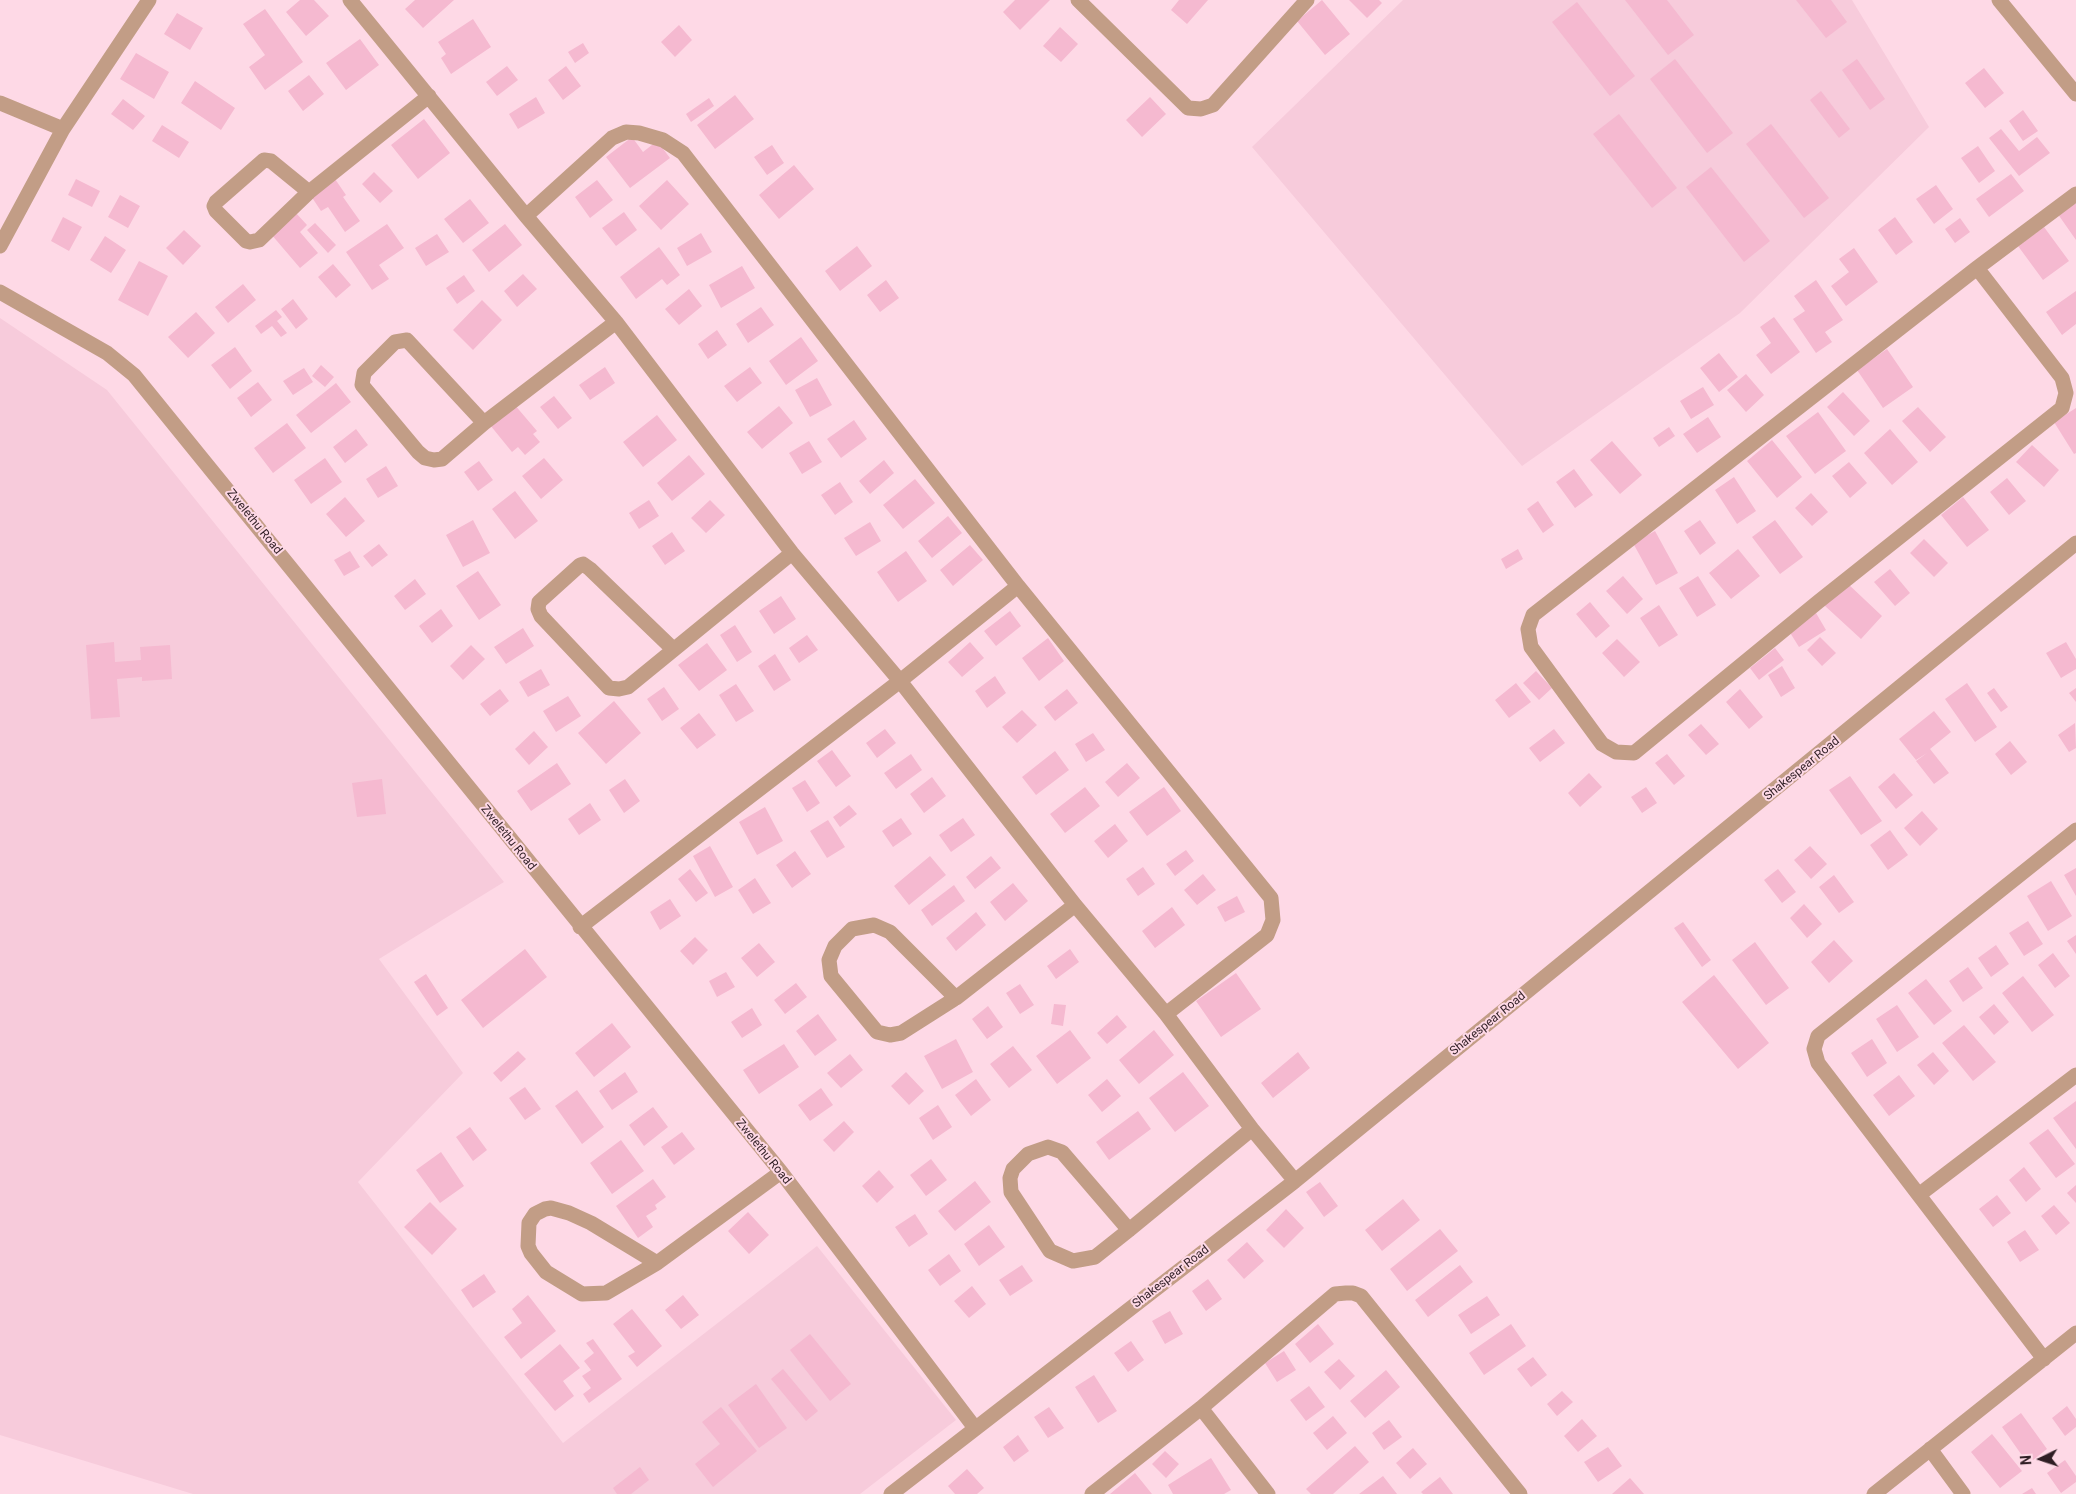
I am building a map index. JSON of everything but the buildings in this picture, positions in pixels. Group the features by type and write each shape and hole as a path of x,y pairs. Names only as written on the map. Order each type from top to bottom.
{"street":[{"path":"0,246 63,129 149,0"},
{"path":"350,0 526,216 616,322 792,553 900,682 1075,905 1166,1014 1252,1129 1295,1181"},
{"path":"1078,0 1188,108 1201,109 1212,105 1307,0"},
{"path":"1999,0 2076,94"},
{"path":"309,192 271,161 264,160 216,202 214,206 216,211 250,242 258,240 309,192 429,96"},
{"path":"0,103 63,129"},
{"path":"526,216 612,138 626,132 639,133 663,140 684,153 1018,586 1271,898 1274,920 1267,935 1166,1014"},
{"path":"1977,268 2062,378 2066,393 2062,408 1818,602 1634,753 1616,752 1602,744 1531,647 1528,629 1533,615 1977,268 2076,194"},
{"name":"Zwelethu Road","path":"0,292 100,348 118,360 134,375 780,1172 975,1428"},
{"path":"484,423 407,340 395,342 364,373 362,380 365,389 418,452 425,458 442,459 484,423 616,322"},
{"name":"Shakespear Road","path":"890,1494 1295,1181 2076,543"},
{"path":"673,649 583,564 539,602 538,609 541,616 609,688 618,689 628,687 792,553"},
{"path":"580,927 900,682 1018,586"},
{"path":"2044,1359 1920,1194 1818,1063 1814,1049 1818,1036 2076,830"},
{"path":"956,998 890,932 874,924 852,929 835,946 829,960 831,976 877,1032 890,1035 900,1033 956,998 1075,905"},
{"path":"1920,1194 2076,1075"},
{"path":"1129,1230 1062,1152 1048,1147 1028,1154 1013,1168 1010,1178 1011,1192 1050,1251 1073,1261 1095,1257 1129,1230 1252,1129"},
{"path":"656,1264 591,1223 569,1213 550,1208 544,1209 535,1214 529,1223 527,1240 531,1253 546,1272 582,1294 609,1292 656,1264 780,1172"},
{"path":"1092,1494 1201,1408 1335,1294 1353,1293 1361,1296 1520,1494"},
{"path":"1874,1494 2076,1333"},
{"path":"1201,1408 1268,1494"},
{"path":"1930,1449 1963,1494"}],"shaded area":[{"path":"1403,0 1852,0 1929,127 1740,313 1522,466 1252,147"},
{"path":"0,318 107,390 504,882 379,959 463,1073 358,1182 563,1443 817,1246 956,1420 860,1494 193,1494 0,1435"}]}
